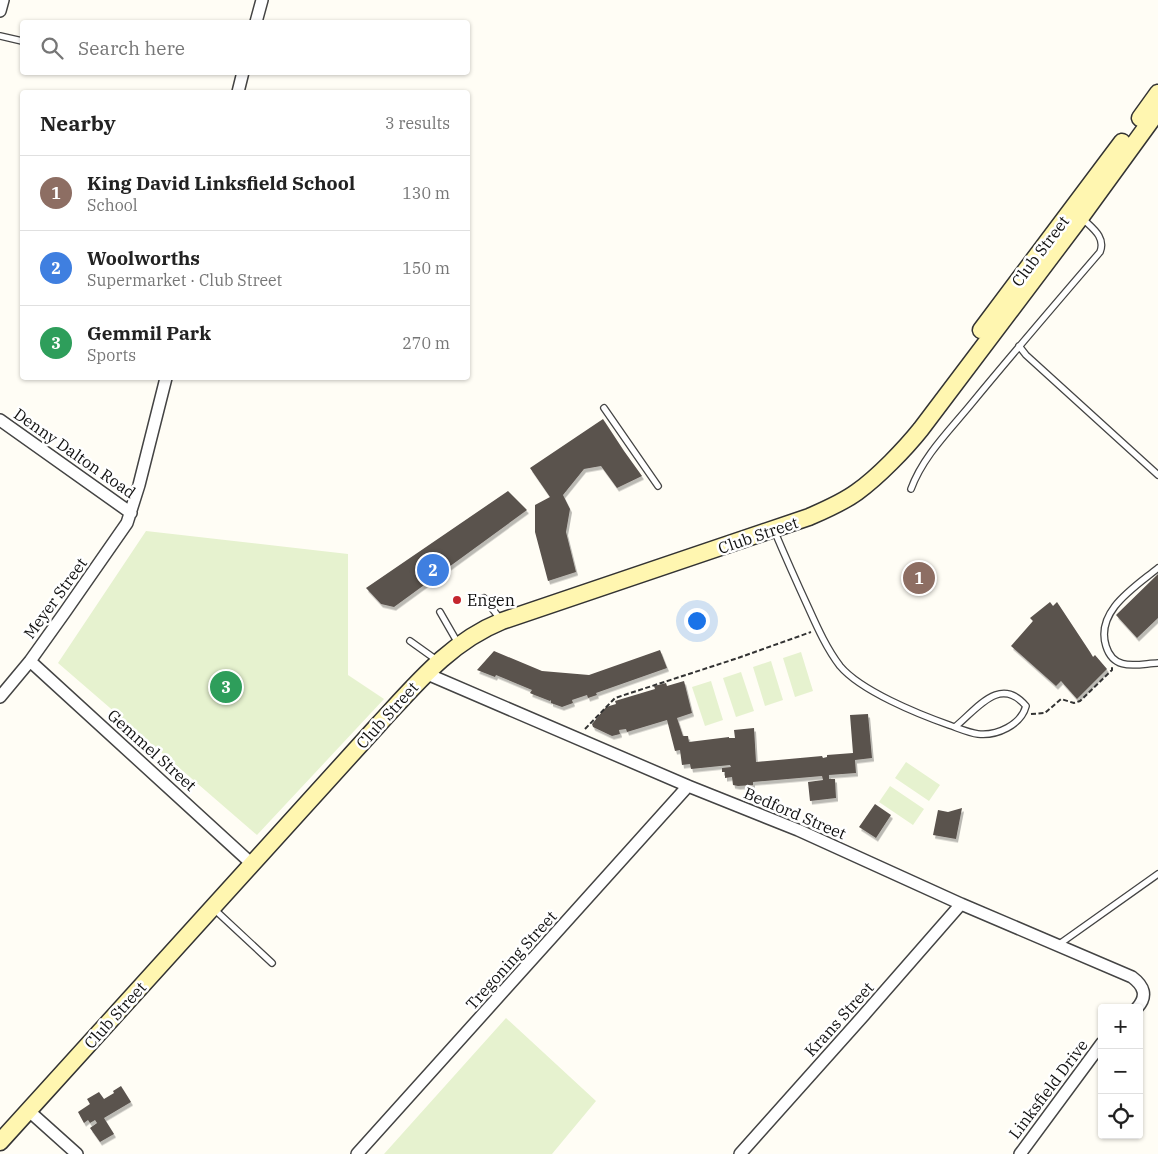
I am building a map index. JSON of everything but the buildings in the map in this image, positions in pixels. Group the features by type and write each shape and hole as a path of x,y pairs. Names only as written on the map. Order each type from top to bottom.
{"main road":[{"name":"Club Street","path":"1076,213 1158,93"},
{"name":"Club Street","path":"0,1142 425,673 458,645 502,621 808,517 858,492 892,459 900,438 1158,111"}],"street":[{"path":"0,11 3,0"},
{"path":"257,20 262,0"},
{"path":"238,90 242,75"},
{"name":"Meyer Street","path":"0,697 30,661 116,540 131,513 165,380"},
{"name":"Denny Dalton Road","path":"0,420 131,513"},
{"name":"Gemmel Street","path":"30,661 252,864"},
{"name":"Bedford Street","path":"425,673 688,786 798,830 961,904 1132,977 1141,985 1145,992 1140,1004"},
{"name":"Tregoning Street","path":"357,1154 688,786"},
{"name":"Krans Street","path":"740,1154 961,904"},
{"name":"Linksfield Drive","path":"1020,1154 1098,1049"},
{"path":"29,1111 77,1154"}],"lane":[{"path":"0,36 20,41"},
{"path":"911,489 917,473 926,459 1019,346 1100,252 1102,243 1098,233 1076,213"},
{"path":"1019,346 1026,355 1158,475"},
{"path":"604,408 658,486"},
{"path":"773,528 818,629 832,655 851,676 912,712 955,727 978,734 995,732 1013,724 1024,715 1026,706 1019,698 1009,692 995,694 955,727"},
{"path":"1158,568 1122,598 1108,616 1103,635 1110,657 1118,662 1130,666 1158,663"},
{"path":"484,598 502,621"},
{"path":"440,612 458,645"},
{"path":"410,641 438,661"},
{"path":"1058,946 1158,874"},
{"path":"212,908 272,963"}],"path":[{"path":"576,738 615,698 729,661 818,629"},
{"path":"1024,715 1045,713 1060,699 1074,703 1080,701 1112,670 1110,657"}],"green space":[{"path":"146,531 348,554 348,675 384,699 257,835 58,663"},
{"path":"801,652 813,691 795,697 783,658"},
{"path":"771,661 783,700 765,706 753,667"},
{"path":"741,672 754,711 736,717 723,678"},
{"path":"711,681 723,720 705,726 692,687"},
{"path":"906,762 940,785 929,801 895,778"},
{"path":"890,786 924,809 913,825 879,802"},
{"path":"506,1018 596,1101 552,1154 384,1154"}],"place":[{"name":"Woolworths","path":"433,570"},
{"name":"King David Linksfield School","path":"919,578"},
{"name":"Engen","path":"457,600"},
{"name":"Gemmil Park","path":"226,687"}]}
